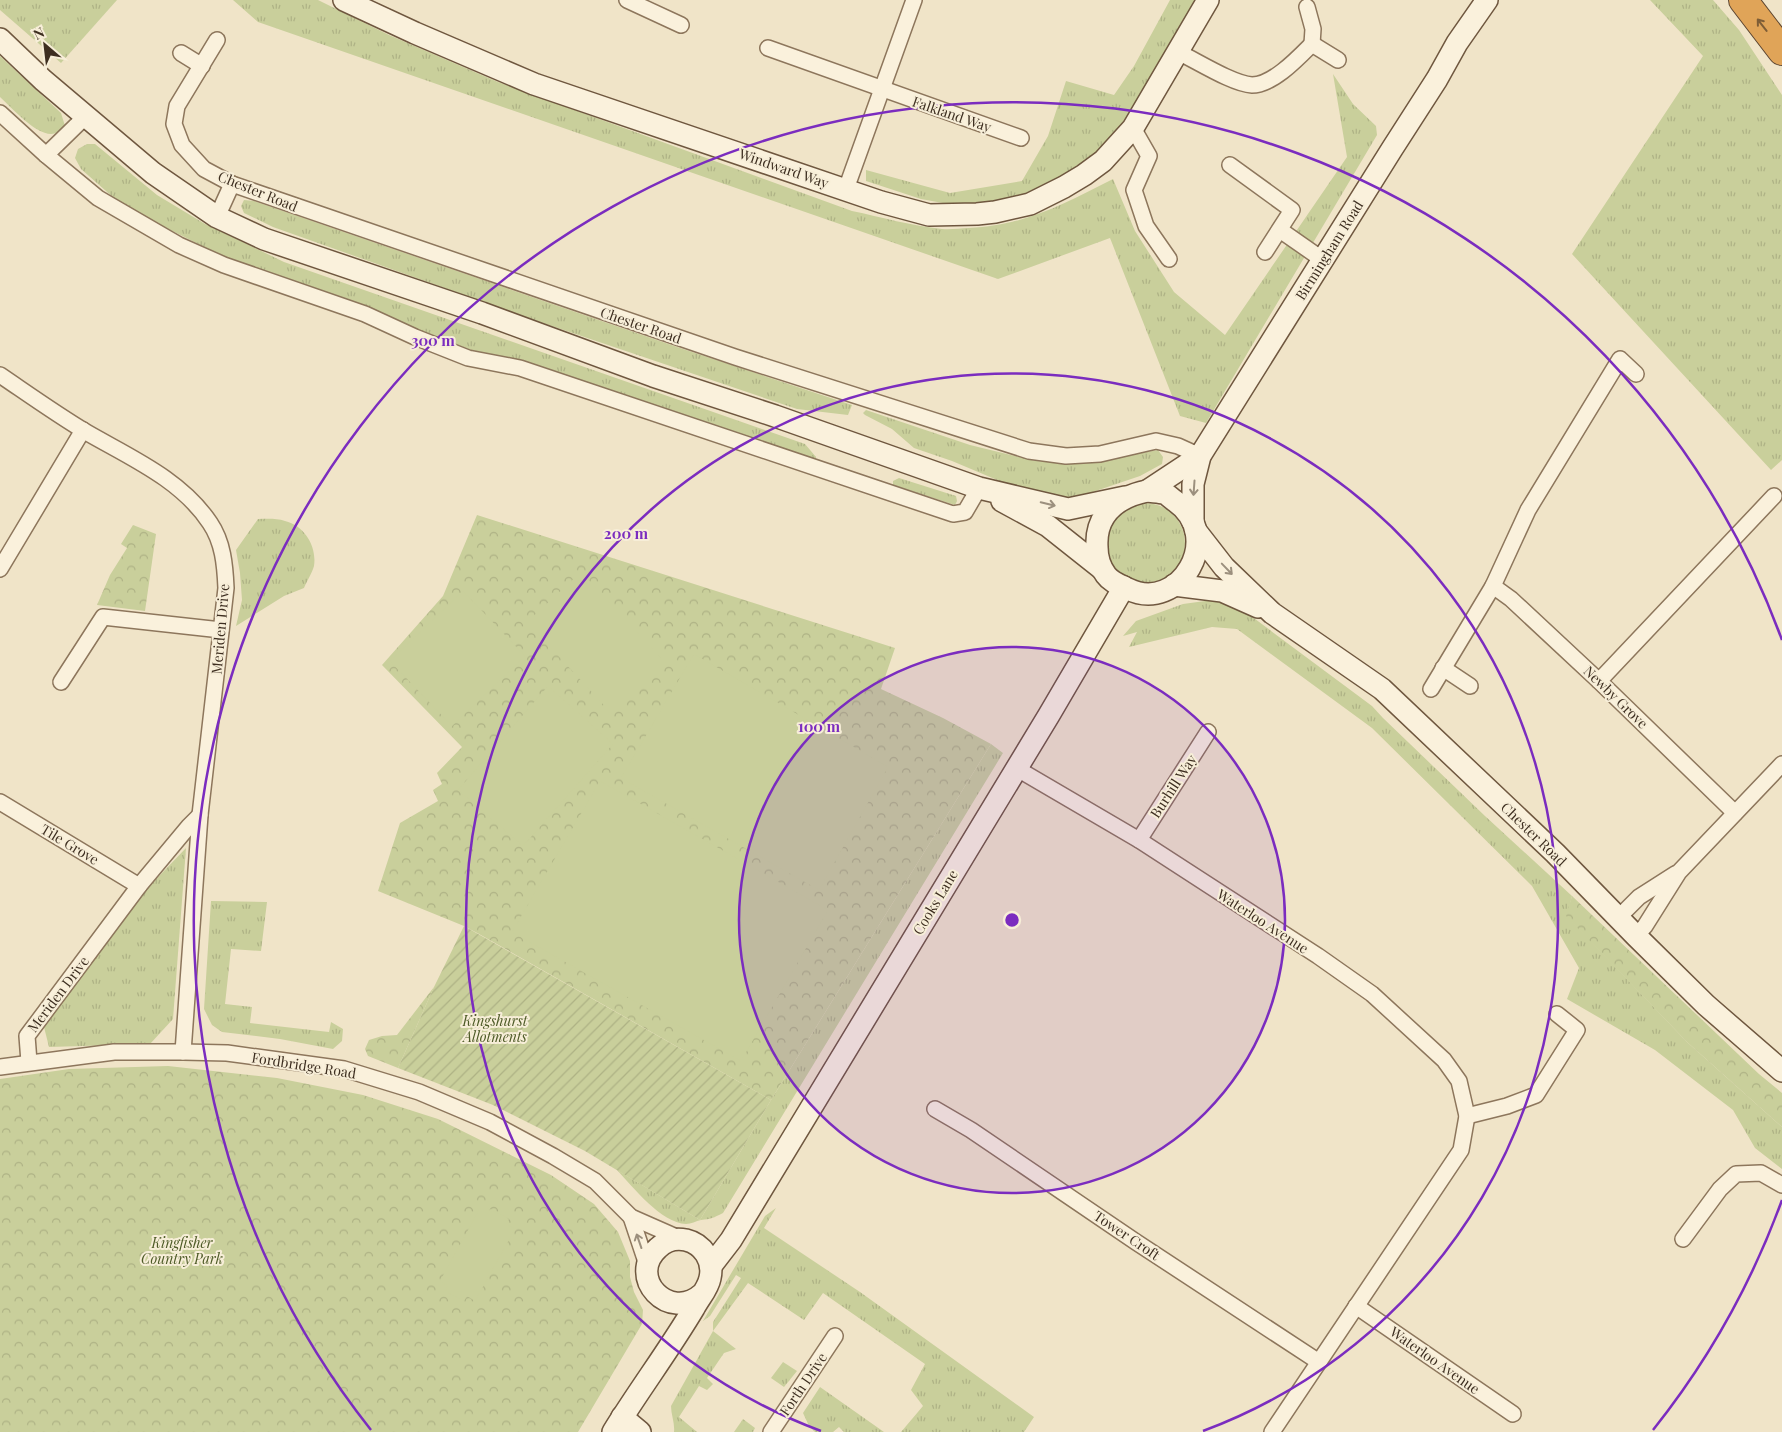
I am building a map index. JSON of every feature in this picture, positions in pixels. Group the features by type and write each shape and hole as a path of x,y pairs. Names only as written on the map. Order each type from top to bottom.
{"highway":[{"path":"1742,0 1782,51"}],"main road":[{"name":"Windward Way","path":"344,0 534,84 881,202 929,215 995,212 1030,204 1064,187 1103,161 1132,128 1208,0"},
{"name":"Birmingham Road","path":"1457,43 1472,0"},
{"name":"Birmingham Road","path":"1195,526 1193,484 1200,456 1437,79 1457,43 1487,0"},
{"path":"0,39 153,173 217,217 264,239 482,313 653,376 775,416 981,488 1068,509 1147,491 1166,494 1180,504 1195,526 1198,539 1195,559 1187,574 1174,586 1160,592 1133,592 1109,579 1100,568 1048,526 981,488"},
{"name":"Birmingham Road","path":"1147,491 1200,456"},
{"path":"1100,568 1096,538 1099,527 1107,512 1125,497"},
{"name":"Chester Road","path":"1195,526 1224,567 1272,613 1382,689 1555,853 1706,1005 1782,1071"},
{"name":"Chester Road","path":"1174,586 1222,592 1272,613"},
{"name":"Cooks Lane","path":"617,1425 702,1294 710,1278 710,1266 731,1240 746,1216 1049,716 1124,587"},
{"name":"Cooks Lane","path":"647,1265 652,1254 667,1242 704,1239 718,1234 746,1216"},
{"path":"686,1240 699,1246 705,1252 710,1266"},
{"path":"647,1265 648,1282 658,1296 667,1315 667,1350"},
{"path":"658,1296 668,1302 679,1303 691,1301 702,1294"},
{"path":"617,1425 640,1432"}],"street":[{"path":"627,0 681,25"},
{"path":"846,190 914,0"},
{"path":"1178,52 1216,72 1253,85 1266,82 1295,62 1312,44 1313,29 1307,7"},
{"name":"Chester Road","path":"217,40 177,106 174,124 182,144 204,169 232,184 735,357 1029,451 1066,456 1100,454 1156,440 1178,446 1200,456"},
{"path":"1312,44 1338,60"},
{"name":"Falkland Way","path":"768,48 1021,138"},
{"path":"181,53 202,66"},
{"path":"0,113 46,155 98,198 179,245 233,268 365,314 414,337 468,358 520,368 952,514 965,512 981,488"},
{"path":"46,155 86,116"},
{"path":"1132,128 1149,156 1134,190 1146,226 1169,259"},
{"path":"1230,165 1292,210 1265,252"},
{"path":"217,217 232,184"},
{"path":"1280,230 1323,260"},
{"path":"1431,689 1493,586 1528,510 1620,359 1636,374"},
{"name":"Meriden Drive","path":"0,375 83,430 166,478 198,507 210,523 219,540 224,562 226,588 200,815 183,1052"},
{"path":"0,569 83,430"},
{"path":"1599,681 1774,496"},
{"name":"Newby Grove","path":"1493,586 1511,598 1735,813"},
{"path":"62,682 103,617 221,630"},
{"path":"1443,668 1470,686"},
{"name":"Burhill Way","path":"1139,840 1208,732"},
{"path":"1636,936 1649,920 1679,872 1782,764"},
{"name":"Waterloo Avenue","path":"1016,768 1139,840 1318,956 1372,994 1444,1060 1459,1081 1467,1116 1461,1150 1272,1432"},
{"name":"Tile Grove","path":"0,802 139,886"},
{"name":"Meriden Drive","path":"29,1062 27,1036 139,886 200,815"},
{"path":"1618,918 1639,898 1679,872"},
{"path":"1467,1116 1507,1106 1536,1094 1578,1030 1557,1014"},
{"name":"Fordbridge Road","path":"0,1067 114,1052 183,1052 227,1054 344,1069 419,1092 490,1122 595,1181 631,1216 686,1240"},
{"name":"Tower Croft","path":"935,1109 971,1130 1136,1242 1319,1362"},
{"path":"1683,1239 1720,1189 1736,1174 1761,1172 1782,1185"},
{"name":"Fordbridge Road","path":"631,1216 647,1265"},
{"name":"Waterloo Avenue","path":"1356,1306 1513,1414"},
{"name":"Forth Drive","path":"771,1432 835,1336"}],"green space":[{"path":"0,0 117,0 61,63 0,10"},
{"path":"233,0 318,0 389,35 498,82 852,211 908,224 949,229 1009,223 1061,205 1113,179 1135,231 1174,292 1225,335 1347,157 1333,74 1353,104 1376,126 1377,135 1206,423 1180,416 1110,238 998,279 258,22"},
{"path":"1170,0 1199,0 1133,113 1109,144 1074,171 1037,192 1008,202 959,206 921,199 866,181 866,170 950,193 1022,181 1048,136 1066,81 1114,95 1134,66"},
{"path":"1650,0 1713,0 1739,30 1782,95 1782,460 1771,470 1572,254 1703,56"},
{"path":"0,56 61,113 65,126 51,134 38,130 24,120 0,97"},
{"path":"87,144 95,144 157,195 205,224 284,262 805,444 816,457 815,460 516,359 471,350 390,319 347,299 230,260 123,206 81,169 75,158 78,149"},
{"path":"244,200 254,201 683,349 852,405 848,415 797,409 543,323 273,227 244,213 241,206"},
{"path":"866,410 970,445 1036,461 1078,464 1158,450 1163,457 1162,464 1140,476 1072,499 1021,490 952,461 914,448 892,429 865,415 863,413"},
{"path":"899,478 956,496 957,501 955,505 893,485 893,481"},
{"path":"1145,503 1160,506 1173,515 1182,528 1185,543 1182,558 1173,571 1160,580 1145,583 1130,580 1117,571 1108,558 1105,543 1108,528 1117,515 1130,506"},
{"path":"477,515 895,648 881,689 943,718 991,744 771,1100 464,926 378,891 400,823 438,801 433,790 442,784 437,773 462,747 382,665 443,596"},
{"path":"258,519 282,520 298,527 304,532 314,552 314,566 304,588 284,596 236,626 242,600 236,550"},
{"path":"133,525 156,534 145,611 97,605 110,575 127,548 121,544"},
{"path":"581,572 666,663 612,714 527,622"},
{"path":"463,591 525,656 452,726 390,661"},
{"path":"1224,601 1251,616 1372,706 1485,816 1572,896 1567,916 1687,1042 1782,1127 1782,1169 1755,1148 1733,1110 1655,1050 1567,999 1579,968 1532,886 1372,728 1237,629 1212,627 1129,647 1137,632 1123,636 1136,621 1183,604"},
{"path":"694,654 888,767 819,890 621,778"},
{"path":"548,686 613,744 523,846 458,790"},
{"path":"991,744 1003,753 723,1213 690,1224 667,1218 648,1203 617,1170 700,1220 771,1100"},
{"path":"600,781 828,910 741,1061 512,932"},
{"path":"186,848 173,1019 150,1044 49,1047 44,1027 139,897"},
{"path":"1572,896 1759,1074 1782,1093 1782,1127 1687,1042 1566,916"},
{"path":"211,901 267,902 261,951 231,949 225,1004 252,1007 250,1023 329,1032 331,1022 343,1029 342,1041 333,1049 280,1039 222,1032 212,1025 204,1009"},
{"name":"Kingshurst Allotments","path":"464,926 771,1100 700,1220 585,1151 493,1105 398,1068"},
{"path":"434,987 398,1068 368,1056 365,1049 369,1040 382,1036 397,1035"},
{"name":"Kingfisher Country Park","path":"168,1066 277,1078 363,1095 438,1119 551,1175 594,1204 618,1232 630,1261 630,1277 634,1292 643,1310 642,1324 578,1432 0,1432 0,1079 69,1069"},
{"path":"776,1208 764,1228 860,1292 1034,1417 1024,1432 901,1432 923,1406 911,1390 925,1364 823,1293 804,1320 748,1283 713,1331 713,1322 741,1278 736,1275 710,1316 703,1321 765,1216"},
{"path":"490,1209 509,1219 506,1224 515,1229 475,1301 467,1296 464,1301 445,1291 448,1286 440,1281 479,1210 487,1214"},
{"path":"713,1331 736,1349 724,1353 707,1378 713,1384 707,1390 699,1386 679,1417 697,1432 674,1432 671,1406"},
{"path":"783,1362 797,1371 784,1387 771,1378"},
{"path":"820,1387 884,1432 844,1432 839,1427 833,1432 815,1432 809,1426 803,1413"},
{"path":"743,1419 755,1428 753,1432 734,1432"}]}
